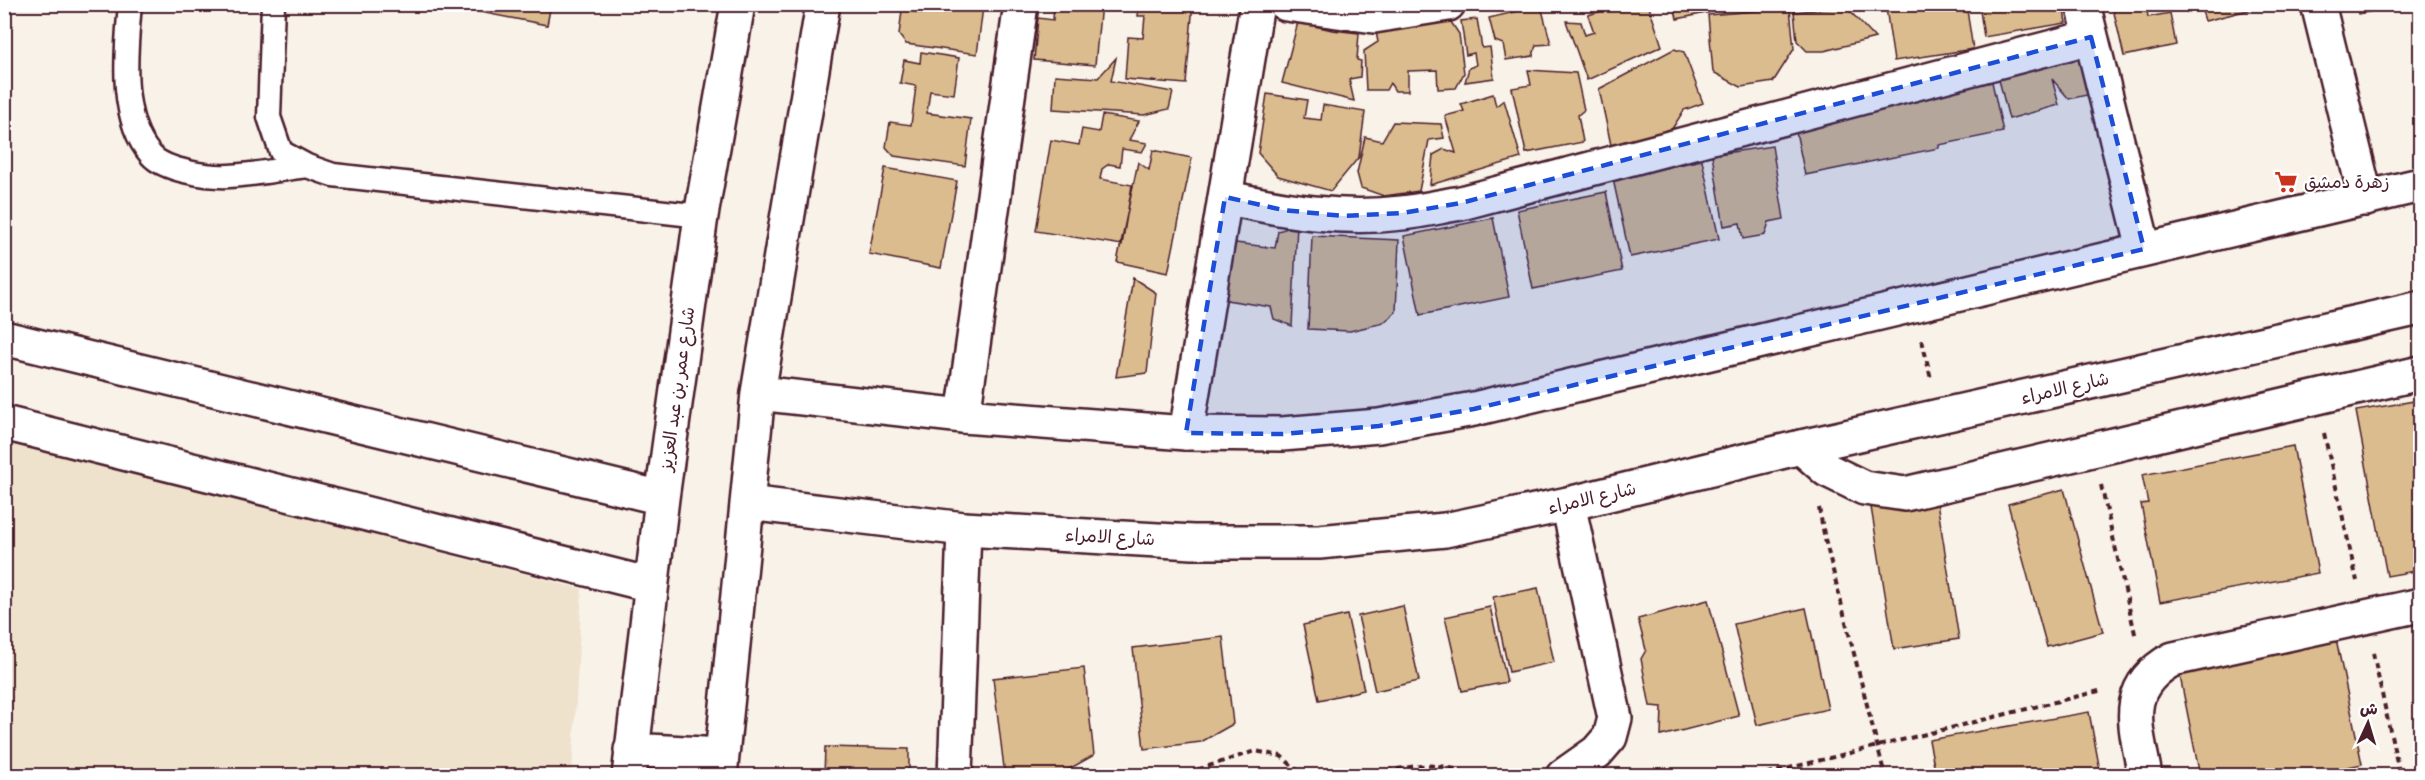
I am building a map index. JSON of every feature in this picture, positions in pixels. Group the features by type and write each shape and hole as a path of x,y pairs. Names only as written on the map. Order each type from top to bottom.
{"street":[{"name":"شارع عمر بن عبد العزيز","path":"630,763 662,498 701,216 738,4"},
{"path":"630,763 721,765 758,393 823,4"},
{"path":"963,416 1021,4"},
{"path":"1186,433 1257,4"},
{"path":"1286,4 1374,16 1448,4"},
{"path":"2084,4 2144,249"},
{"path":"2318,4 2366,199"},
{"path":"1225,197 1283,210 1343,216 1402,213 1437,207 1473,200 2091,37"},
{"path":"758,393 963,416 1186,433 1282,434 1379,426 1474,409 2421,185"},
{"name":"شارع الامراء","path":"747,503 964,529 1193,542 1319,542 1445,530 1568,504 1801,447 2421,308"},
{"path":"4,339 662,498"},
{"path":"1801,447 1827,470 1864,488 1905,494 2421,373"},
{"path":"4,423 651,585"},
{"path":"1563,776 1597,752 1610,737 1615,718 1568,504"},
{"path":"955,776 964,529"},
{"path":"2145,776 2135,717 2135,701 2145,679 2158,667 2173,659 2421,605"}],"lane":[{"path":"130,4 127,92 136,132 152,157 188,173 229,176 307,166"},
{"path":"273,4 269,117 281,152 307,166 333,175 701,216"}],"path":[{"path":"1913,304 1939,416"},
{"path":"1757,776 2145,679 2093,450"},
{"path":"1827,470 1819,504 1823,527 1885,776"},
{"path":"1178,776 1255,751 1281,756 1304,776"},
{"path":"1366,776 1419,764 1456,767 1474,776"}],"highlighted area":[{"path":"2091,37 2144,249 1474,409 1379,426 1282,434 1186,433 1225,197 1283,210 1343,216 1402,213 1461,203"}],"shaded area":[{"path":"5,440 582,589 572,775 5,775"}],"building":[{"path":"439,4 551,4 547,25"},
{"path":"924,4 963,4 983,7 977,54 906,44 899,35 902,10 922,13"},
{"path":"1054,4 1101,4 1095,65 1034,60 1038,18 1053,20"},
{"path":"1139,4 1193,4 1186,84 1125,79 1128,37 1143,38 1145,16 1138,16"},
{"path":"1626,4 1648,4 1662,46 1587,80 1566,21 1581,22 1585,35 1594,32 1588,15"},
{"path":"1674,4 1749,4 1677,19"},
{"path":"1905,4 1966,4 1973,49 1894,61 1886,8"},
{"path":"1979,4 2063,4 2066,23 1984,37"},
{"path":"2112,4 2146,4 2148,17 2170,13 2176,45 2124,56"},
{"path":"2200,4 2272,4 2205,21"},
{"path":"2356,4 2412,4 2358,14"},
{"path":"1541,6 1551,44 1536,45 1533,56 1506,60 1503,44 1495,41 1489,18"},
{"path":"1846,7 1875,38 1824,51 1807,51 1797,41 1794,12"},
{"path":"1790,8 1794,49 1773,82 1741,87 1713,72 1708,15"},
{"path":"1445,13 1459,34 1464,73 1456,88 1438,89 1437,70 1408,71 1408,91 1395,91 1390,83 1386,90 1366,90 1364,51 1378,42 1375,27"},
{"path":"1477,19 1482,48 1490,47 1494,78 1465,82 1469,68 1476,65 1474,53 1466,55 1461,21"},
{"path":"1298,22 1332,30 1359,33 1357,60 1361,61 1360,77 1349,79 1354,101 1282,83"},
{"path":"2086,40 2100,92 2069,99 2052,79 2059,105 2009,119 1995,64"},
{"path":"1674,49 1684,52 1703,103 1684,110 1670,132 1611,145 1599,89"},
{"path":"921,52 959,58 954,94 930,91 927,113 971,119 965,166 894,156 886,147 890,122 911,125 916,86 900,83 904,60 920,63"},
{"path":"1116,58 1111,81 1173,92 1169,109 1144,115 1053,109 1055,75 1098,78"},
{"path":"1528,70 1576,73 1584,110 1578,115 1583,142 1526,153 1512,88 1531,85"},
{"path":"1992,82 2003,132 1939,145 1939,148 1805,175 1794,122"},
{"path":"1267,94 1307,100 1304,118 1321,120 1323,105 1365,112 1359,157 1331,191 1278,176 1258,153"},
{"path":"1493,94 1496,106 1504,100 1521,158 1430,185 1433,155 1444,149 1456,153 1445,116 1464,111 1461,104"},
{"path":"1102,115 1139,121 1129,140 1147,143 1142,152 1122,149 1120,166 1109,164 1102,169 1100,179 1132,185 1122,245 1036,231 1051,140 1079,145 1082,129 1099,132"},
{"path":"1393,122 1441,124 1444,138 1429,140 1419,191 1384,196 1361,188 1357,173 1365,137 1382,141"},
{"path":"1772,146 1784,219 1769,222 1765,235 1743,239 1740,223 1724,226 1712,155"},
{"path":"1153,150 1192,158 1168,273 1117,262 1138,162 1149,170"},
{"path":"1702,160 1719,239 1630,257 1613,179"},
{"path":"885,168 957,181 941,268 869,254"},
{"path":"1606,192 1622,271 1533,289 1517,210"},
{"path":"1493,218 1509,297 1420,315 1404,236"},
{"path":"1231,224 1236,243 1275,248 1278,231 1297,225 1292,326 1274,319 1271,307 1220,299"},
{"path":"1312,236 1399,240 1396,312 1383,323 1350,331 1308,329"},
{"path":"1133,278 1156,293 1147,373 1116,377"},
{"path":"2420,400 2420,570 2387,576 2356,411"},
{"path":"2293,446 2318,573 2160,602 2141,504 2148,503 2142,475"},
{"path":"2064,489 2103,632 2047,647 2008,504"},
{"path":"1935,490 1959,639 1894,649 1870,501"},
{"path":"1538,588 1554,662 1509,672 1493,597"},
{"path":"1708,600 1739,716 1661,736 1662,707 1650,706 1641,659 1646,650 1638,619"},
{"path":"1403,606 1419,681 1375,691 1358,616"},
{"path":"1490,607 1507,682 1462,691 1445,617"},
{"path":"1806,608 1828,709 1757,725 1734,624"},
{"path":"1347,615 1364,690 1319,700 1303,625"},
{"path":"2334,629 2362,764 2306,776 2200,776 2177,661"},
{"path":"1223,637 1233,724 1201,742 1144,749 1133,648"},
{"path":"1084,668 1094,755 1062,773 1005,776 993,678"},
{"path":"2089,712 2101,776 1936,776 1929,740"},
{"path":"825,747 909,749 909,776 824,776"}],"place":[{"name":"زهرة دمشق","path":"2286,182"}]}
